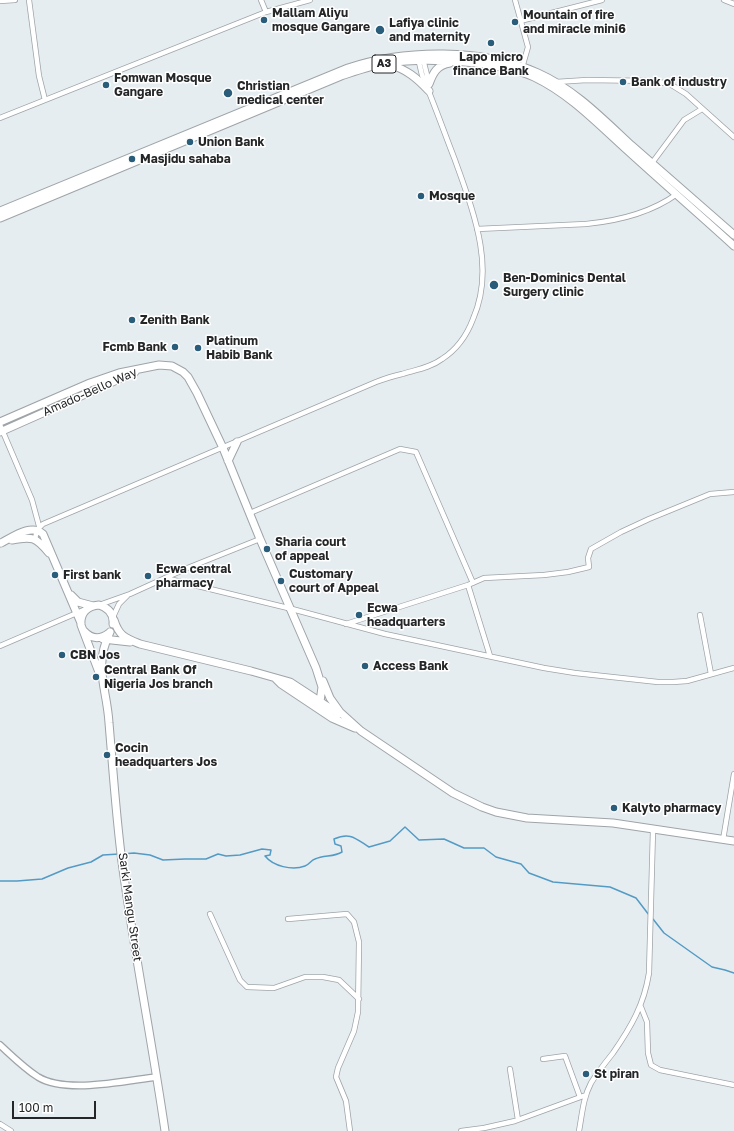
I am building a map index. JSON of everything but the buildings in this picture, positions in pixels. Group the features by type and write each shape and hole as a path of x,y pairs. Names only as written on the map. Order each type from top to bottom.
{"main road":[{"name":"A3","path":"0,218 341,76 387,63 450,55 507,62 522,69 563,94 679,192 734,235"},
{"name":"A3","path":"0,211 338,71 378,60 420,58 522,69 539,73 589,106 652,163 734,246"},
{"path":"387,63 400,67 429,88 433,74 437,68 445,64 459,62"},
{"name":"Amado-Bello Way","path":"1,427 119,372 153,365 166,365 177,368 183,372 188,377 197,393 223,448 260,539 292,609 316,668"},
{"path":"228,461 237,442"},
{"path":"0,543 26,531 38,528 46,538 103,683"},
{"path":"0,543 22,538 35,539 41,543 54,558"},
{"path":"68,592 78,602 109,610 117,629 122,636 140,644"},
{"path":"93,606 82,616 82,628 90,637 140,644 290,682 351,722"},
{"path":"103,683 101,660 107,639 113,627 114,619"},
{"path":"98,638 106,636 110,632"},
{"path":"316,668 322,687 319,709"},
{"path":"316,668 330,698 340,712 361,731 454,793 482,807 496,812 527,818 613,824 734,841"},
{"path":"276,679 280,684 319,709 345,724 361,731"},
{"name":"Sarki Mangu Street","path":"103,683 108,707 122,862 165,1131"}],"street":[{"path":"0,1 15,0"},
{"path":"29,0 39,76 45,100"},
{"path":"261,0 266,12"},
{"path":"0,118 266,12 310,0"},
{"path":"515,0 528,47 522,69"},
{"path":"520,21 602,0"},
{"path":"724,0 734,4"},
{"path":"38,528 43,524 376,382 432,365 449,354 466,334 474,317 482,289 484,267 482,254 477,229 467,194 434,104 420,58"},
{"path":"554,82 587,80 662,82 681,90 734,137"},
{"path":"652,163 684,120 702,109"},
{"path":"477,229 602,222 643,211 666,201 679,192"},
{"path":"1,427 32,500 38,528 35,539"},
{"path":"250,513 400,449 416,452 471,584 490,656"},
{"path":"346,624 471,584 484,578 544,575 568,572 589,567 588,558 591,549 621,532 710,494 734,492"},
{"path":"0,646 93,606 130,594 185,569 260,539"},
{"path":"165,578 390,635 544,668 658,682 688,681 734,668"},
{"path":"114,619 119,604 130,594"},
{"path":"700,615 711,674"},
{"path":"723,840 734,774"},
{"path":"579,1131 586,1095 600,1069 630,1027 641,1007 647,989 649,973 653,830"},
{"path":"210,914 240,980 247,987 274,988 305,977 323,977 339,980 359,999"},
{"path":"288,919 347,914 354,922 359,942 358,1012 354,1031 336,1073 349,1111 350,1131"},
{"path":"641,1007 647,1022 648,1053 651,1064 660,1070 734,1085"},
{"path":"0,1045 29,1071 38,1077 60,1084 86,1085 156,1077"},
{"path":"543,1059 565,1056 580,1097"},
{"path":"510,1069 518,1120"},
{"path":"462,1131 499,1125 518,1120 586,1095"},
{"path":"0,1124 10,1131"},
{"path":"499,1125 500,1131"}],"waterway":[{"path":"122,854 134,853 150,855 163,860 206,859 218,854 226,856 240,855 262,849 271,850 270,855 265,856 268,860 283,867 294,868 306,865 318,858 336,855 342,852 341,846 335,844 334,839 348,836 369,847 390,841 405,827 419,840 444,839 464,848 484,848 496,857 521,864 529,873 553,882 610,887 636,898 649,915"},
{"path":"0,881 42,879 68,868 91,862 103,855 119,854"},
{"path":"653,919 664,933 712,967 734,973"}],"place":[{"name":"Mallam Aliyu mosque Gangare","path":"264,20"},
{"name":"Mountain of fire and miracle mini6","path":"515,22"},
{"name":"Lafiya clinic and maternity","path":"380,30"},
{"name":"Lapo micro finance Bank","path":"491,43"},
{"name":"Bank of industry","path":"623,82"},
{"name":"Fomwan Mosque Gangare","path":"106,85"},
{"name":"Christian medical center","path":"228,93"},
{"name":"Union Bank","path":"190,142"},
{"name":"Masjidu sahaba","path":"132,159"},
{"name":"Mosque","path":"421,196"},
{"name":"Ben-Dominics Dental Surgery clinic","path":"494,285"},
{"name":"Zenith Bank","path":"132,320"},
{"name":"Fcmb Bank","path":"175,347"},
{"name":"Platinum Habib Bank","path":"198,348"},
{"name":"Sharia court of appeal","path":"267,549"},
{"name":"First bank","path":"55,575"},
{"name":"Ecwa central pharmacy","path":"148,576"},
{"name":"Customary court of Appeal","path":"281,581"},
{"name":"Ecwa headquarters","path":"359,615"},
{"name":"CBN Jos","path":"62,655"},
{"name":"Access Bank","path":"365,666"},
{"name":"Central Bank Of Nigeria Jos branch","path":"96,677"},
{"name":"Cocin headquarters Jos","path":"107,755"},
{"name":"Kalyto pharmacy","path":"614,808"},
{"name":"St piran","path":"586,1074"}]}
